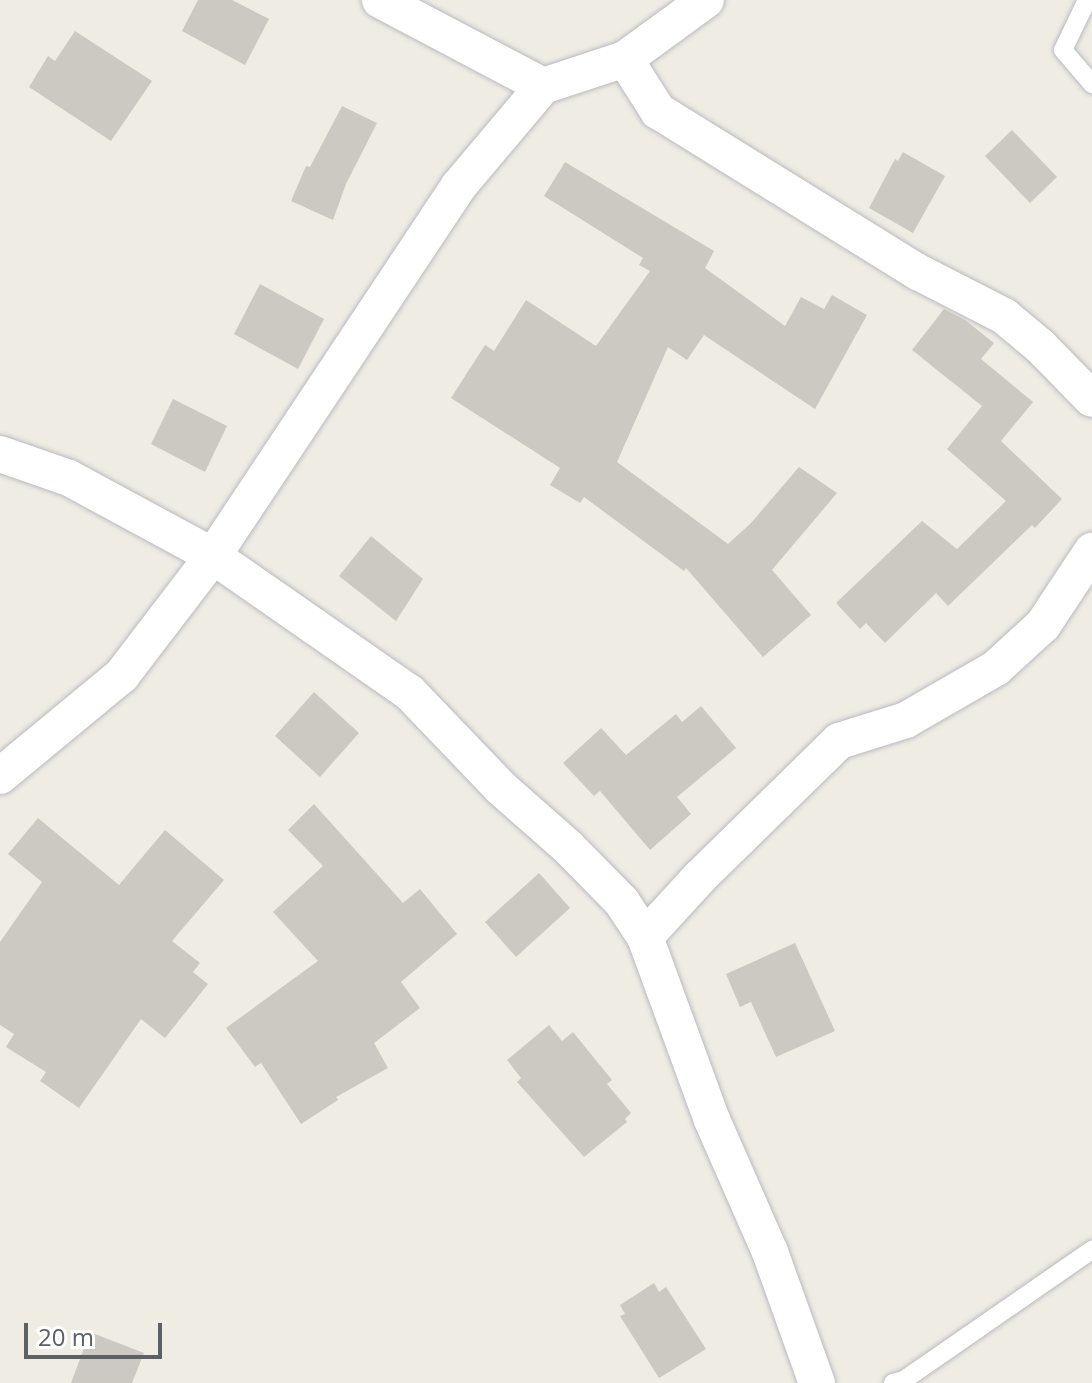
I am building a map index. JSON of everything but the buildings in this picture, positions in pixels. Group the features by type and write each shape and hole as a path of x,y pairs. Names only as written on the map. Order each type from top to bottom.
{"street":[{"path":"380,0 543,86"},
{"path":"0,776 122,675 213,556 458,187 543,86 625,59 706,0"},
{"path":"625,59 658,111 918,272 1004,316 1040,346 1092,399"},
{"path":"0,454 69,478 213,556 409,692 501,788 579,858 622,902 645,937 712,1120 770,1252 817,1383"},
{"path":"645,937 700,877 839,741 906,720 996,668 1043,625 1092,551"}],"lane":[{"path":"1087,0 1063,50 1092,84"},
{"path":"893,1383 904,1380 1092,1250"}]}
